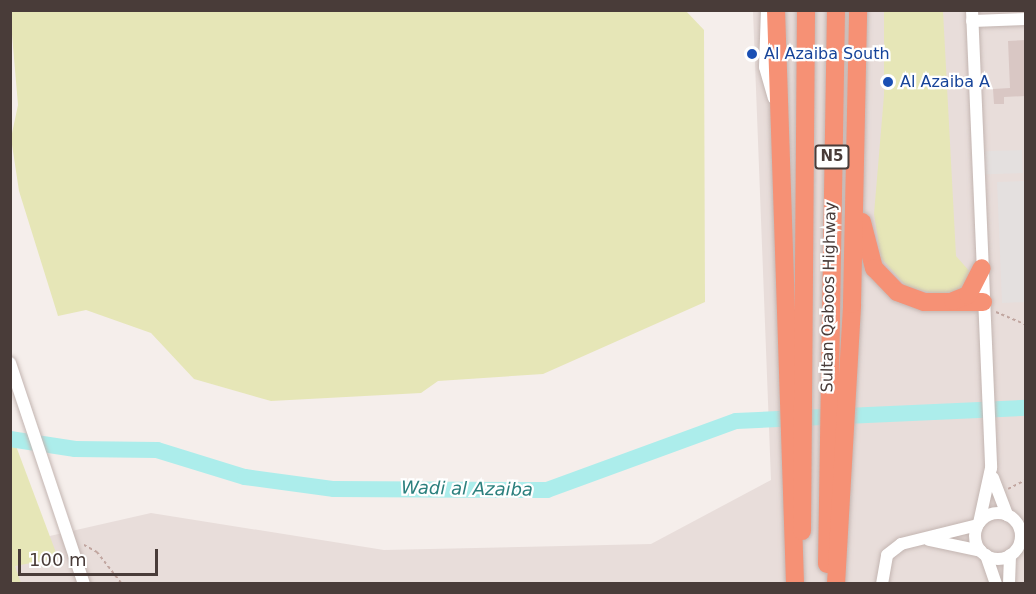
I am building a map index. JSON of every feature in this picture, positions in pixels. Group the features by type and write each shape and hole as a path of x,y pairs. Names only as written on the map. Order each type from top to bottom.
{"highway":[{"path":"776,10 786,204 782,293 796,495 795,584"},
{"path":"778,35 782,10"},
{"name":"Sultan Qaboos Highway","path":"802,584 796,495 803,297 807,10"},
{"path":"836,584 834,497 852,304 859,61 858,10"},
{"path":"859,61 866,10"},
{"name":"Sultan Qaboos Highway","path":"827,584 834,497 828,302 836,11"},
{"path":"856,144 863,233 874,268 897,292 924,302 983,305"},
{"path":"952,302 968,295 982,268"}],"street":[{"path":"767,10 765,68 780,109"},
{"path":"1009,584 1021,534 1016,520 998,495 991,468 972,16 1026,19"},
{"path":"10,363 84,584"},
{"path":"991,468 976,540 984,553 996,584"},
{"path":"882,584 887,555 901,544 979,524 989,515 1016,520"},
{"path":"922,539 984,553 1017,552"}],"path":[{"path":"983,305 1026,325"},
{"path":"998,495 1026,480"},
{"path":"70,541 97,552 111,576 122,584"}],"shaded area":[{"path":"753,11 1025,11 1025,583 11,584 10,545 151,513 384,550 651,544 771,480"},
{"path":"1022,150 1023,173 985,174 984,151"},
{"path":"1025,181 1025,302 1002,303 997,182"}],"green space":[{"path":"10,11 686,11 704,30 705,302 543,374 438,381 421,393 271,401 194,379 151,333 86,310 58,316 19,191 11,138 18,105"},
{"path":"884,11 943,11 956,256 971,273 963,290 938,294 907,287 881,258 874,214 884,95"},
{"path":"10,430 58,558 15,566 21,583 11,583"}],"building":[{"path":"1026,40 1026,96 1004,97 1004,104 994,104 993,89 1010,88 1008,41"}],"waterway":[{"name":"Wadi al Azaiba","path":"10,439 75,449 157,450 245,477 334,489 547,490 736,421 1026,408"}],"place":[{"name":"Al Azaiba South","path":"752,54"},
{"name":"Al Azaiba A","path":"888,82"}]}
